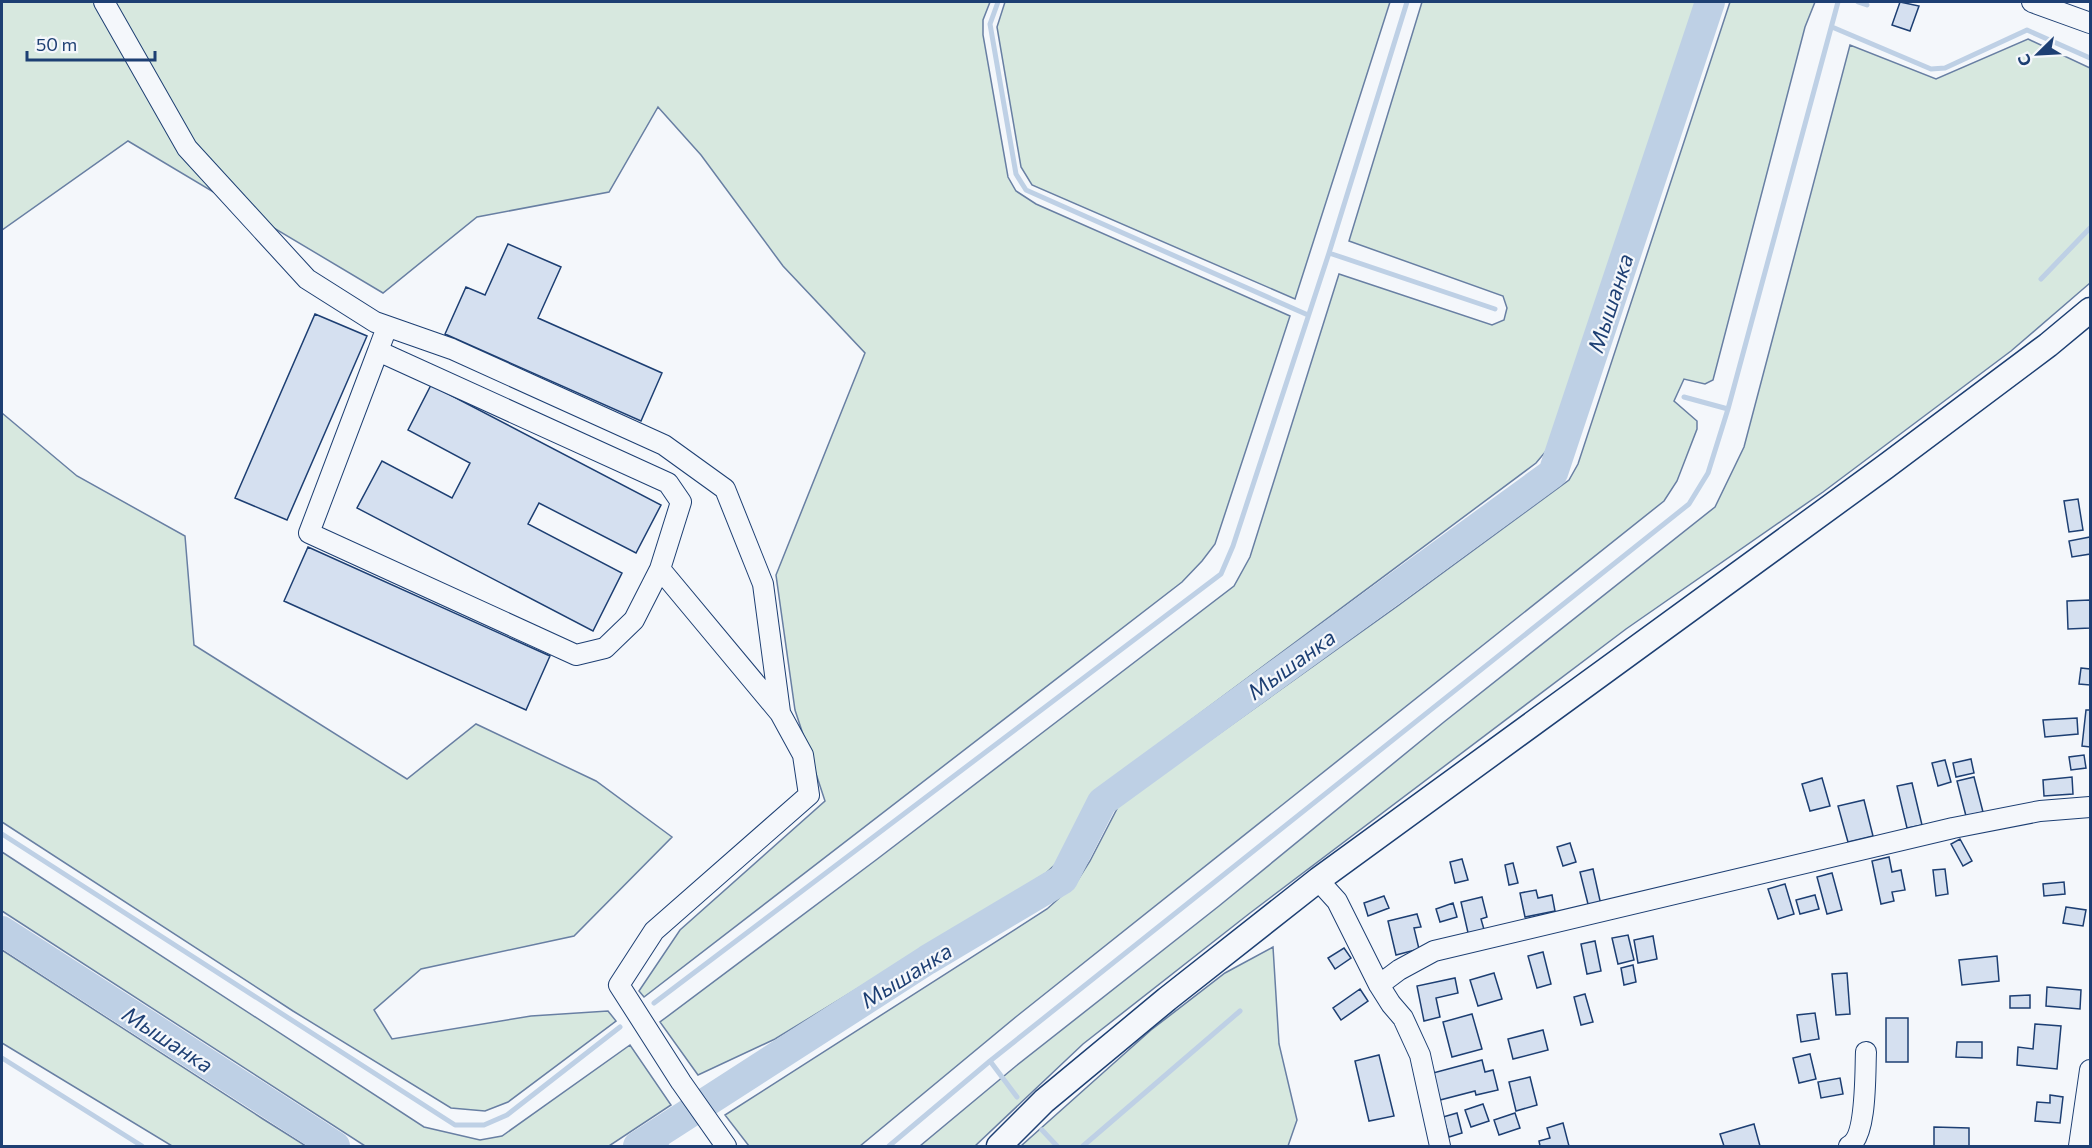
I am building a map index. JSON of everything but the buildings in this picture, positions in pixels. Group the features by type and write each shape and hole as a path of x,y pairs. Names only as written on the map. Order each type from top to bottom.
{"main road":[{"path":"999,1146 1044,1101 1318,880 1885,466 2048,345 2091,310"}],"street":[{"path":"104,2 187,148 307,279 375,322 452,349 664,445 725,489 763,584 780,713"},
{"path":"2032,2 2091,23"},
{"path":"378,351 668,483 681,502 660,569 634,620 605,648 576,655 309,533 387,327"},
{"path":"660,569 780,713 803,756 809,795 654,931 619,985 722,1142"},
{"path":"1380,986 1399,970 1434,951 1953,828 2040,811 2091,807"},
{"path":"1318,880 1337,901 1380,986 1402,1018 1420,1055 1440,1146"},
{"path":"1849,1146 1854,1144 1861,1128 1866,1052"},
{"path":"2079,1146 2091,1070"}],"shaded area":[{"path":"2,2 990,2 983,20 983,35 1008,177 1016,191 1036,204 1290,316 1215,544 1182,582 644,997 639,991 680,930 825,801 795,710 776,575 865,353 783,266 701,155 658,107 609,192 477,217 383,293 128,141 2,230"},
{"path":"1005,2 1390,2 1295,299 1032,185 1021,167 997,27"},
{"path":"1422,2 1696,2 1552,444 1536,463 1096,791 1081,814 1062,858 1045,874 775,1039 698,1075 660,1022 1234,586 1250,557 1339,274 1492,325 1504,320 1507,308 1503,296 1349,241"},
{"path":"1730,2 1815,2 1805,27 1713,380 1705,384 1684,379 1674,401 1697,421 1697,429 1677,481 1664,501 1017,1016 860,1146 749,1146 725,1115 1047,909 1076,883 1119,805 1399,605 1569,480 1578,464"},
{"path":"2028,39 2090,68 2090,283 2011,351 1823,492 1626,629 1250,913 1083,1044 975,1146 920,1146 1016,1066 1219,906 1444,722 1715,507 1744,447 1850,45 1936,79"},
{"path":"2,413 77,476 185,536 194,645 407,779 476,724 596,781 672,837 574,936 421,969 374,1010 392,1039 531,1016 608,1011 616,1021 508,1102 485,1111 451,1108 293,1011 2,822"},
{"path":"2,852 424,1127 480,1140 502,1136 630,1045 671,1105 609,1146 365,1146 2,911"},
{"path":"1273,947 1279,1044 1297,1120 1288,1146 1021,1146 1151,1030 1225,973"},
{"path":"2,950 306,1146 172,1146 2,1043"}],"waterway":[{"path":"998,2 990,24 1016,174 1026,190 1308,315"},
{"path":"654,1003 1221,574 1233,546 1329,253 1407,2"},
{"name":"Мышанка","path":"638,1146 927,960 1063,879 1102,802 1553,473 1710,2"},
{"path":"889,1146 990,1061 1689,504 1708,473 1728,409 1838,2"},
{"path":"1858,2 1867,5"},
{"path":"1832,27 1931,69 1945,68 2027,30 2090,58"},
{"path":"2041,279 2090,228"},
{"path":"1329,253 1495,309"},
{"path":"1684,397 1728,409"},
{"path":"2,834 455,1125 484,1125 507,1115 620,1027"},
{"name":"Мышанка","path":"2,931 335,1146"},
{"path":"1083,1146 1240,1011"},
{"path":"2,1058 142,1146"},
{"path":"990,1061 1017,1097"},
{"path":"1042,1130 1057,1146"},
{"path":"655,1135 667,1146"}]}
